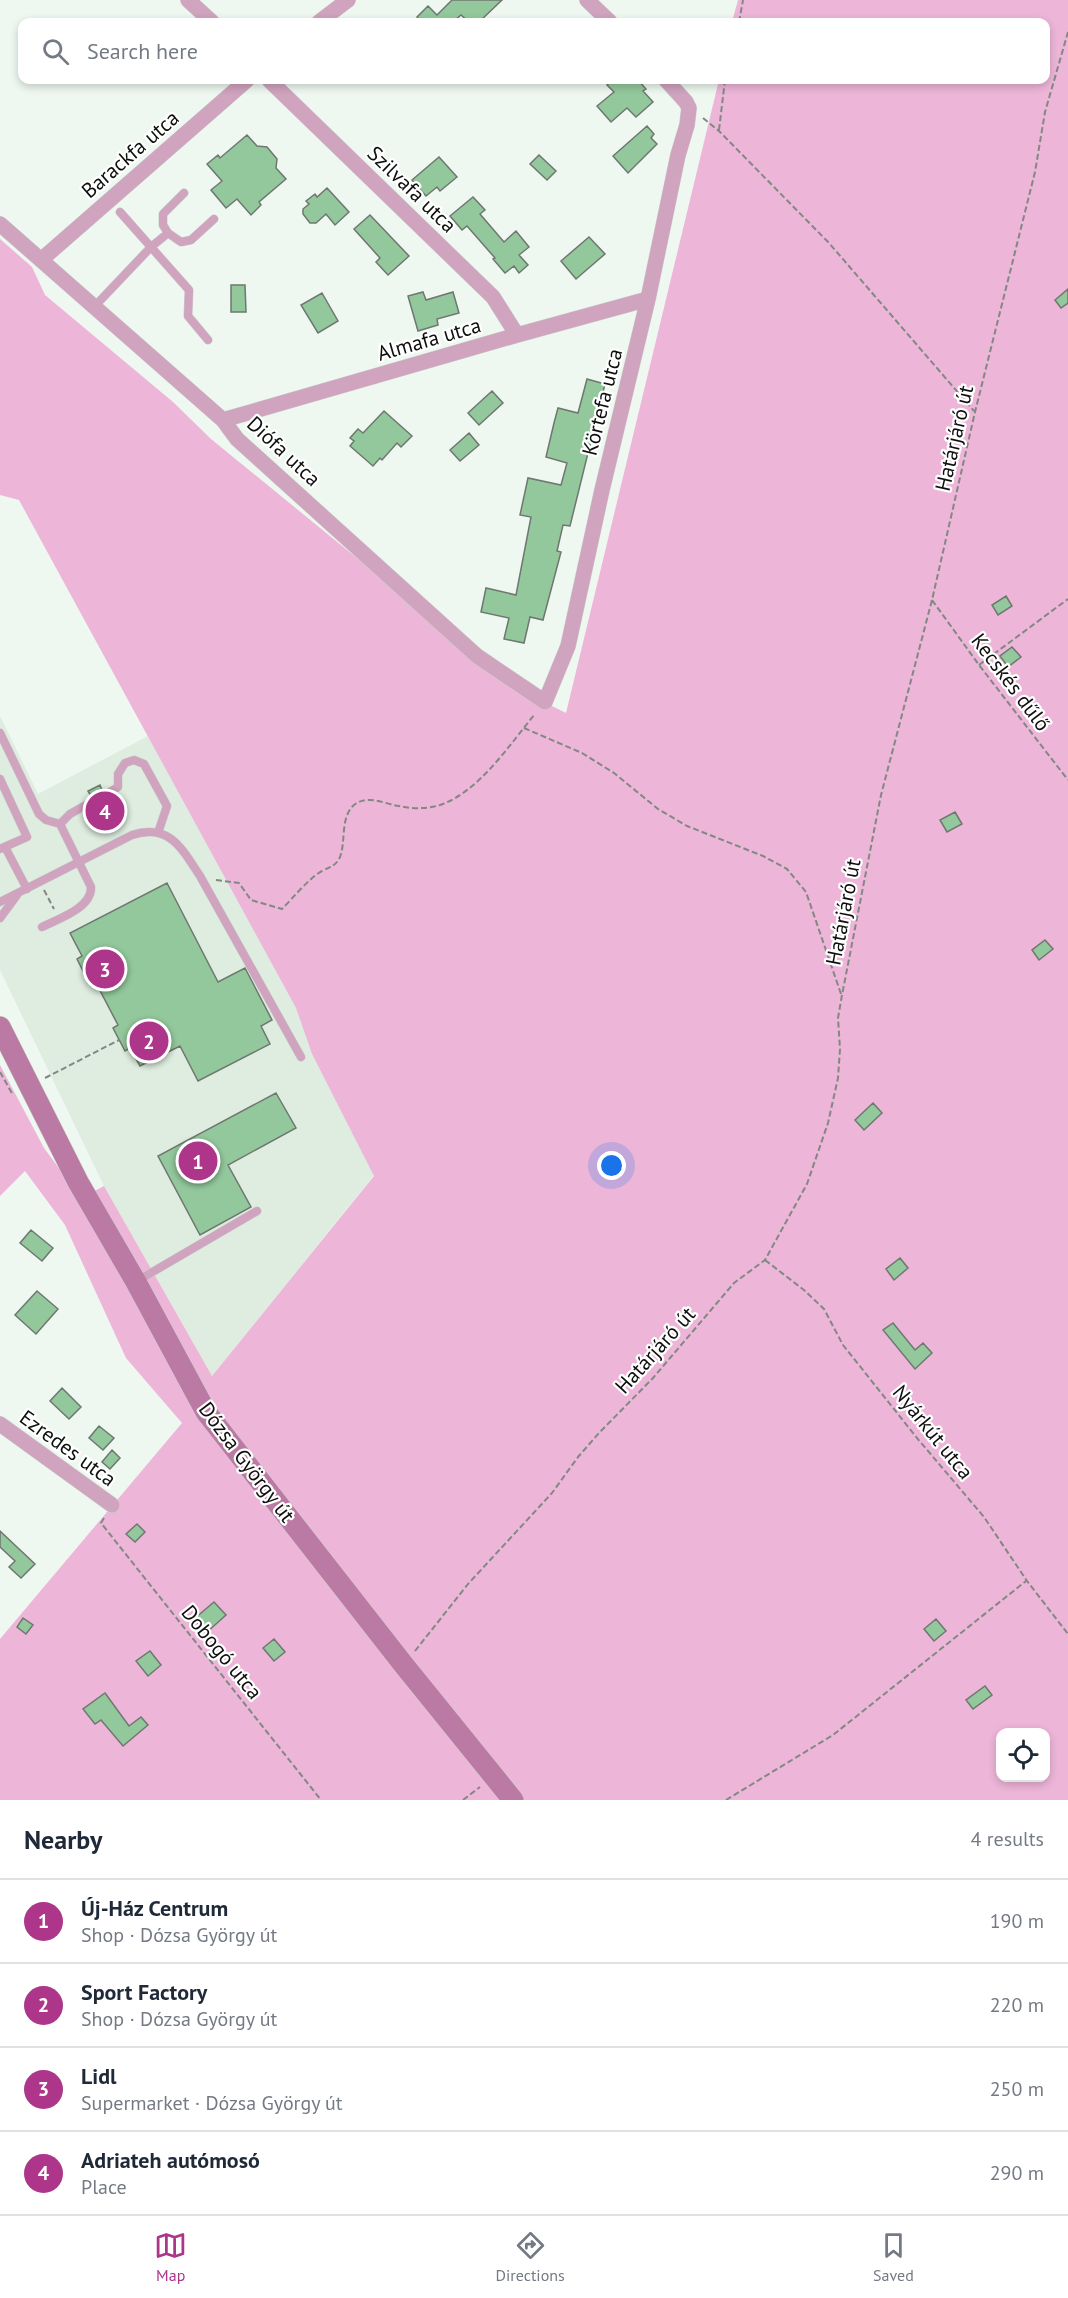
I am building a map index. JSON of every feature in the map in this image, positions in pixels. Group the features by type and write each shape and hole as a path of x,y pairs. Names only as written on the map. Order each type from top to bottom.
{"main road":[{"name":"Dózsa György út","path":"0,1027 78,1182 136,1282 206,1412 403,1664 513,1800"}],"street":[{"path":"188,0 208,18"},
{"path":"324,18 348,0"},
{"path":"587,0 606,18"},
{"name":"Barackfa utca","path":"41,260 242,84"},
{"name":"Szilvafa utca","path":"273,84 494,297 517,335"},
{"path":"670,84 682,96 688,108"},
{"name":"Körtefa utca","path":"544,702 568,646 602,490 648,299 678,155 687,125 688,108"},
{"name":"Diófa utca","path":"0,224 223,420 237,439 477,656 544,702"},
{"name":"Almafa utca","path":"223,420 648,299"},
{"name":"Ezredes utca","path":"0,1424 112,1506"}],"lane":[{"path":"184,193 163,214 163,225 168,232 181,242 191,240 214,219"},
{"path":"120,212 189,290 188,316 208,340"},
{"path":"94,307 168,232"},
{"path":"0,734 39,814 46,820 60,824 91,887 90,896 85,903 42,927"},
{"path":"105,795 118,788 118,774 125,762 134,760 144,764 167,806 158,833"},
{"path":"0,779 27,837 2,848 23,891"},
{"path":"60,824 70,814 93,801"},
{"path":"0,902 132,835 147,832 158,833 174,841 181,847 204,883 300,1057"},
{"path":"0,918 23,891"},
{"path":"136,1282 257,1211"}],"path":[{"path":"740,18 743,0"},
{"name":"Határjáró út","path":"403,1664 420,1646 468,1584 552,1493 599,1433 653,1378 734,1283 765,1260 807,1184 828,1124 838,1078 838,1018 880,795 932,600 975,412 1035,172 1045,112 1068,32"},
{"path":"718,131 724,84"},
{"path":"688,108 718,131 829,243 975,412"},
{"path":"979,665 1068,599"},
{"name":"Kecskés dűlő","path":"932,600 1068,780"},
{"path":"204,883 213,879 239,883 251,900 282,909 320,872 336,864 340,856 344,827 352,807 360,802 372,800 416,808 440,805 459,795 483,777 544,702"},
{"path":"524,728 582,753 614,773 658,809 687,826 762,856 787,869 806,892 842,995"},
{"path":"39,883 59,918"},
{"path":"73,1062 119,1040"},
{"name":"Nyárkút utca","path":"765,1260 825,1309 843,1345 984,1517 1027,1581 1068,1634"},
{"name":"Dobogó utca","path":"101,1523 321,1800"},
{"path":"726,1800 833,1735 1027,1581"},
{"path":"463,1800 494,1776"}],"shaded area":[{"path":"738,0 1068,0 1068,1800 0,1800 0,1639 182,1423 126,1358 65,1225 25,1171 0,1196 0,1065 44,1148 81,1198 104,1186 212,1376 374,1176 312,1054 296,1008 19,500 0,495 0,239 32,267 45,295 173,402 211,439 477,656 544,702 566,713 718,84 1050,84 1050,18 733,18"},
{"path":"0,716 38,794 148,736 296,1008 312,1054 374,1175 212,1376 104,1186 0,970"}],"building":[{"path":"452,0 502,0 483,18 464,18 461,15 458,18 417,17 428,6 437,15"},
{"path":"642,84 646,89 643,91 653,102 636,117 627,108 611,122 597,106 614,92 607,85"},
{"path":"647,126 654,134 651,138 657,144 628,173 613,156"},
{"path":"247,135 257,146 267,147 277,159 276,168 286,179 259,202 261,205 251,215 237,199 226,208 211,190 222,181 207,164 218,155 220,158"},
{"path":"539,155 556,171 547,180 530,164"},
{"path":"439,157 457,177 440,191 437,187 426,196 412,180"},
{"path":"327,188 349,212 335,225 326,214 316,223 310,223 303,214 303,209 309,204 306,201 315,194 317,197"},
{"path":"473,197 485,210 480,214 504,242 516,231 529,247 519,255 528,265 519,273 514,266 505,273 467,226 462,230 450,216"},
{"path":"370,215 409,256 388,275 376,262 380,258 354,229"},
{"path":"589,237 605,254 576,279 561,261"},
{"path":"231,285 245,285 246,312 231,312"},
{"path":"1068,289 1068,303 1061,308 1055,300"},
{"path":"423,292 426,300 453,292 459,313 437,319 438,325 418,331 408,296"},
{"path":"322,293 338,321 318,333 301,305"},
{"path":"587,379 605,384 570,526 563,525 557,551 561,552 543,620 530,617 524,643 504,639 509,618 481,612 486,588 516,595 531,517 520,515 528,478 561,485 567,463 546,457 554,423 558,408 578,413"},
{"path":"492,391 503,403 479,425 468,413"},
{"path":"384,411 412,436 401,447 397,443 382,460 380,458 373,466 350,446 354,441 350,438 358,429 363,433"},
{"path":"469,433 479,445 460,461 450,450"},
{"path":"1006,596 1012,606 998,615 992,605"},
{"path":"1012,647 1021,657 1008,667 1000,656"},
{"path":"100,785 102,790 100,798 108,800 118,821 106,827 96,806 98,799 96,796 91,796 88,791"},
{"path":"955,812 962,824 947,832 940,820"},
{"path":"167,883 218,982 245,968 272,1020 261,1026 270,1044 198,1081 180,1046 140,1066 130,1048 125,1051 113,1028 118,1025 95,981 90,984 77,959 82,956 70,933"},
{"path":"1045,940 1053,949 1039,960 1032,950"},
{"path":"276,1093 296,1128 228,1165 251,1207 200,1235 158,1156"},
{"path":"873,1103 882,1113 864,1130 855,1120"},
{"path":"31,1230 53,1248 42,1261 20,1243"},
{"path":"900,1258 908,1268 894,1280 886,1269"},
{"path":"37,1291 58,1309 36,1334 15,1315"},
{"path":"893,1323 915,1350 923,1343 932,1353 915,1369 883,1330"},
{"path":"62,1388 81,1407 69,1419 50,1401"},
{"path":"99,1426 114,1438 103,1450 89,1438"},
{"path":"112,1450 120,1458 110,1469 102,1462"},
{"path":"137,1524 145,1532 135,1542 126,1534"},
{"path":"0,1531 35,1564 21,1578 9,1567 15,1561 0,1547"},
{"path":"214,1602 226,1615 206,1633 194,1619"},
{"path":"23,1618 33,1625 26,1634 17,1627"},
{"path":"936,1619 946,1631 934,1641 924,1629"},
{"path":"274,1639 285,1652 274,1661 263,1648"},
{"path":"150,1651 161,1665 148,1676 136,1661"},
{"path":"985,1686 992,1695 973,1709 966,1700"},
{"path":"105,1693 129,1726 141,1717 148,1725 123,1746 101,1720 95,1724 83,1709"}],"place":[{"name":"Adriateh autómosó","path":"105,811"},
{"name":"Lidl","path":"105,969"},
{"name":"Sport Factory","path":"149,1041"},
{"name":"Új-Ház Centrum","path":"198,1161"}]}
